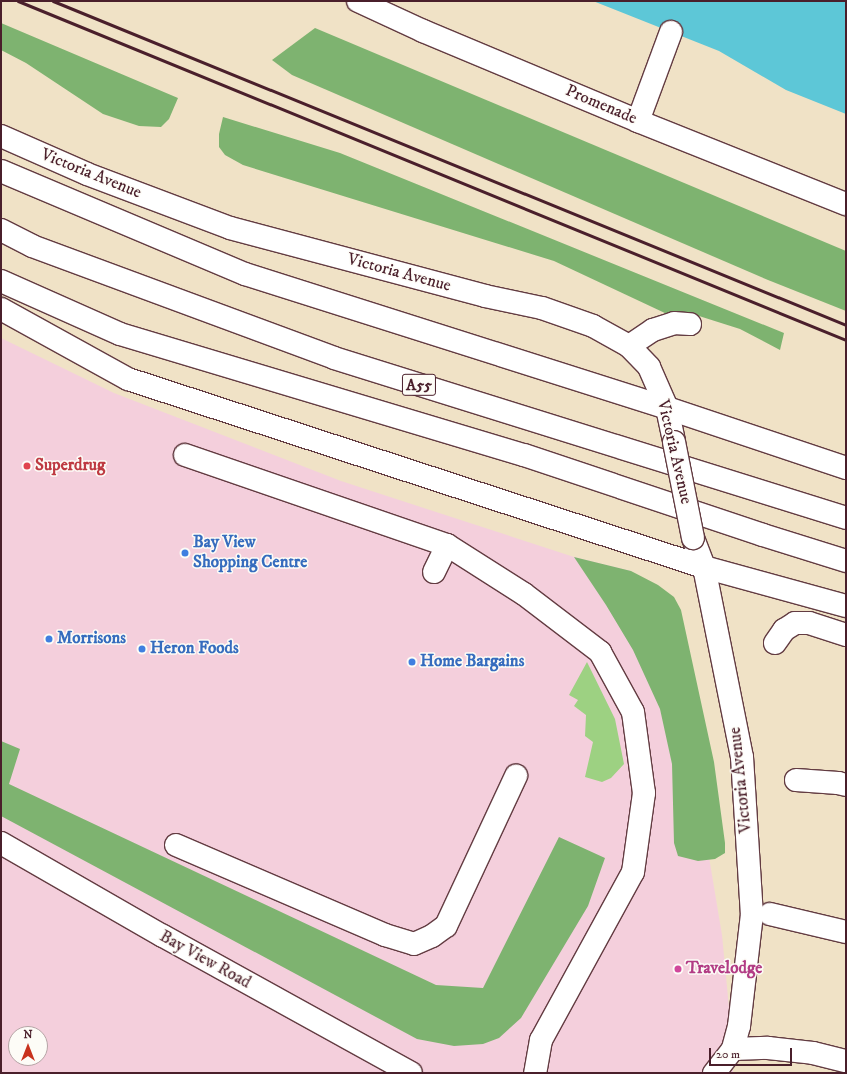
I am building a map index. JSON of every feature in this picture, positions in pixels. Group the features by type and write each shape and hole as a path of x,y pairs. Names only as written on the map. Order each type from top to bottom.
{"main road":[{"name":"Promenade","path":"358,1 638,121 846,204"},
{"path":"638,121 671,32"},
{"name":"Victoria Avenue","path":"1,136 86,174 230,228 485,296 542,308 593,326 629,346 648,367 667,408 693,538 704,567 742,757 752,914 739,1026 733,1049 714,1073"},
{"path":"1,171 245,274 667,408 846,468"},
{"name":"A55","path":"1,230 32,246 334,358 846,518"},
{"name":"A55","path":"1,281 120,334 524,455 763,535 846,561"},
{"path":"1,309 128,379 704,567 846,606"},
{"path":"629,346 660,327 674,322 690,324"},
{"path":"185,455 447,545 524,594 600,652 633,712 644,793 633,872 541,1040 535,1073"},
{"path":"434,572 447,545"},
{"path":"775,644 784,630 794,623 809,623 846,635"},
{"path":"176,845 385,935 414,944 432,936 446,926 516,776"},
{"path":"796,780 846,785"},
{"name":"Bay View Road","path":"1,844 190,952 411,1073"},
{"path":"770,914 846,932"},
{"path":"733,1049 768,1048 813,1053 846,1060"}],"shaded area":[{"path":"1,338 114,393 341,481 574,557 631,571 658,612 707,845 722,935 733,1049 733,1073 1,1073"}],"green space":[{"path":"1,23 178,98 169,119 161,127 139,126 103,114 26,63 1,50"},
{"path":"315,28 846,251 846,311 768,280 292,75 272,60"},
{"path":"223,117 340,153 784,333 780,350 740,329 699,316 667,314 554,261 243,165 225,155 219,147 219,134"},
{"path":"574,557 631,571 658,585 674,597 681,610 714,762 725,843 725,853 715,859 698,861 678,856 674,843 672,764 660,709 633,650 606,605"},
{"path":"587,662 615,719 624,764 611,778 602,782 585,777 593,742 585,736 586,715 574,706 578,700 569,695"},
{"path":"1,741 20,749 9,784 436,985 483,988 559,837 605,858 588,906 521,1018 499,1038 483,1044 454,1046 417,1039 1,816"}],"water":[{"path":"593,1 846,1 846,114 786,90 719,51"}],"railway":[{"path":"18,1 846,340"},
{"path":"53,1 846,325"}],"place":[{"name":"Superdrug","path":"27,466"},
{"name":"Bay View Shopping Centre","path":"185,553"},
{"name":"Morrisons","path":"49,639"},
{"name":"Heron Foods","path":"142,649"},
{"name":"Home Bargains","path":"412,662"},
{"name":"Travelodge","path":"678,969"}]}
